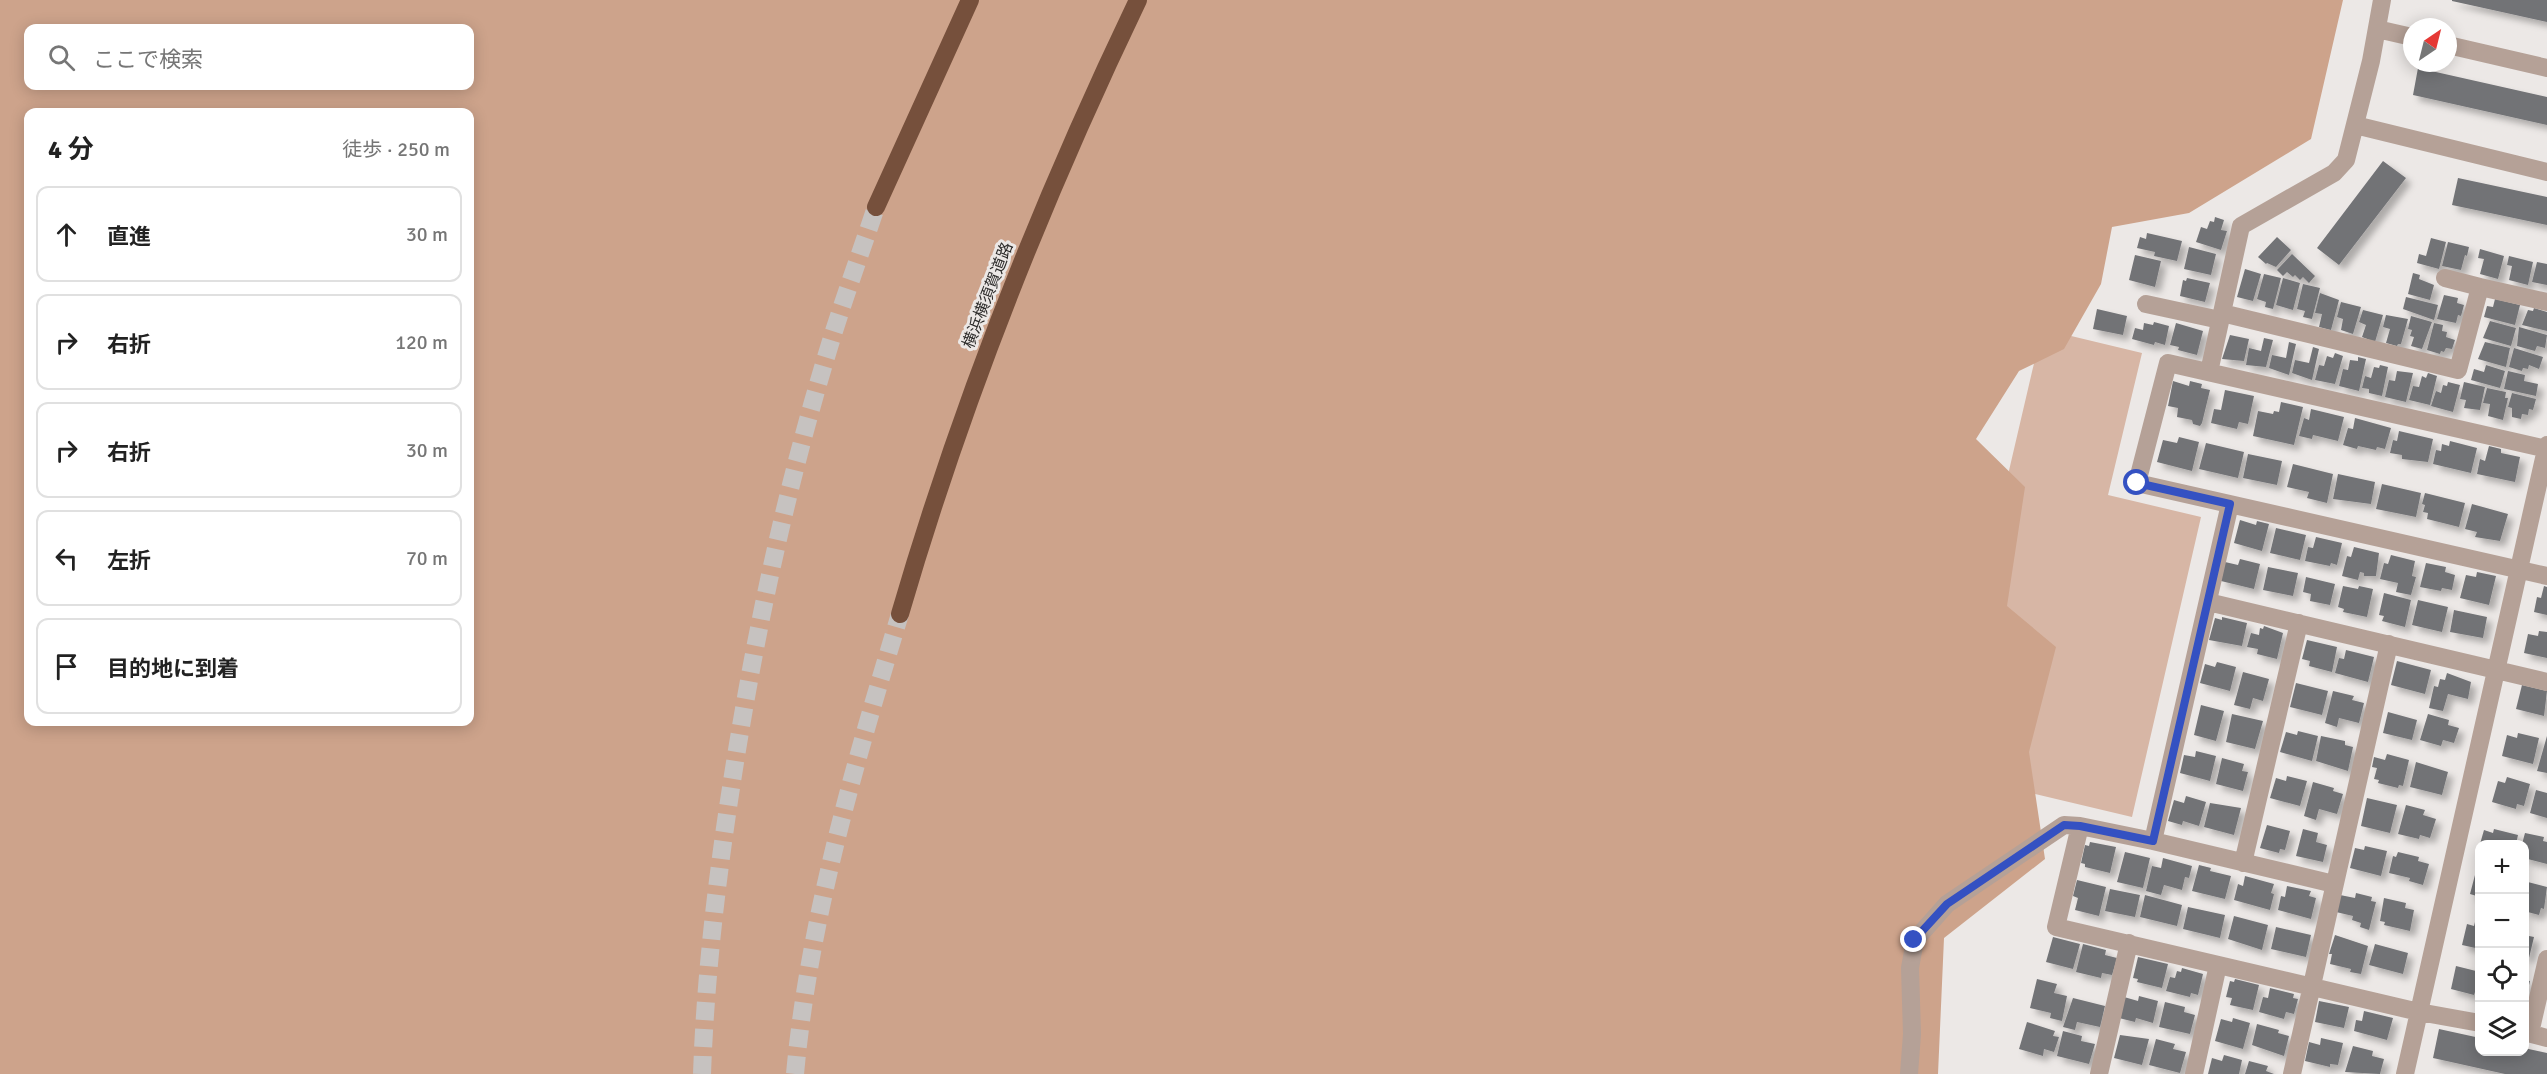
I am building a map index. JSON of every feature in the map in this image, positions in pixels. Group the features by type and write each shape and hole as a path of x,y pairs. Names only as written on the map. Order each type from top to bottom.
{"highway":[{"path":"876,207 970,0"},
{"name":"横浜横須賀道路","path":"900,614 926,524 981,362 1064,160 1138,0"}],"street":[{"path":"2209,372 2241,226 2334,173 2346,160 2382,0"},
{"path":"2377,29 2403,35"},
{"path":"2457,47 2547,68"},
{"path":"2355,125 2547,172"},
{"path":"2445,278 2547,302"},
{"path":"2146,304 2221,317 2458,370 2480,287"},
{"path":"2405,1074 2495,669 2520,569 2547,448 2168,363 2137,483 2520,569 2547,576"},
{"path":"2153,841 2230,504"},
{"path":"2208,602 2547,682"},
{"path":"2243,863 2299,623"},
{"path":"2292,1074 2389,644"},
{"path":"2072,826 2056,927 2419,1012 2475,1022"},
{"path":"1909,1074 1912,1034 1910,968 1914,940 1947,904 2072,826 2153,841 2334,884"},
{"path":"2099,1074 2129,943"},
{"path":"2534,1034 2547,959"},
{"path":"2194,1074 2217,965"}],"shaded area":[{"path":"0,0 2343,0 2311,139 2189,213 2112,227 2101,284 2064,349 2019,371 1976,439 2025,487 2007,606 2056,647 2029,752 2045,859 1944,938 1938,1074 0,1074"},
{"path":"2042,329 2142,353 2108,495 2201,517 2132,817 1939,771"}],"building":[{"path":"2547,0 2547,22 2452,1"},
{"path":"2417,72 2436,72 2547,97 2547,125 2413,95"},
{"path":"2383,161 2406,178 2339,265 2317,248"},
{"path":"2458,178 2547,197 2547,225 2452,205"},
{"path":"2215,217 2224,220 2221,230 2227,231 2221,250 2196,242 2201,227 2207,229 2210,221 2214,222"},
{"path":"2147,233 2182,241 2177,261 2154,256 2155,252 2137,248 2140,237 2146,239"},
{"path":"2277,237 2291,250 2276,267 2266,264 2258,257"},
{"path":"2431,238 2446,242 2439,269 2417,263 2419,254 2426,256"},
{"path":"2448,242 2469,247 2461,270 2442,266"},
{"path":"2189,247 2216,254 2211,275 2184,269"},
{"path":"2480,249 2504,256 2498,279 2480,274 2484,259 2478,258"},
{"path":"2292,254 2315,276 2309,283 2303,277 2300,280 2287,272 2283,276 2277,270"},
{"path":"2135,255 2161,261 2155,287 2129,280"},
{"path":"2509,256 2533,262 2528,285 2509,280 2512,266 2507,265"},
{"path":"2537,262 2547,264 2547,285 2532,282"},
{"path":"2245,269 2261,274 2253,301 2237,297"},
{"path":"2413,273 2420,275 2419,279 2434,285 2430,300 2408,294"},
{"path":"2264,274 2281,278 2273,309 2265,307 2266,302 2257,299"},
{"path":"2187,278 2210,283 2205,302 2180,296 2183,280 2186,281"},
{"path":"2283,278 2300,283 2293,310 2276,305"},
{"path":"2303,284 2320,288 2312,319 2303,317 2305,311 2297,309"},
{"path":"2320,293 2339,300 2331,330 2319,327 2322,314 2315,313"},
{"path":"2444,295 2458,298 2457,303 2464,305 2456,323 2437,319"},
{"path":"2406,297 2438,305 2434,320 2403,309"},
{"path":"2495,299 2520,305 2515,325 2484,317 2487,306 2493,307"},
{"path":"2341,302 2361,307 2353,334 2341,330 2343,319 2337,317"},
{"path":"2534,308 2547,312 2547,331 2522,325 2528,310 2533,311"},
{"path":"2097,309 2127,316 2123,335 2093,329"},
{"path":"2363,310 2383,315 2375,342 2362,337 2366,325 2359,322"},
{"path":"2386,315 2408,319 2401,344 2397,346 2386,343 2390,329 2383,327"},
{"path":"2411,316 2432,322 2422,349 2411,346 2414,337 2410,336 2412,330 2408,329"},
{"path":"2490,321 2516,328 2511,346 2483,338"},
{"path":"2154,322 2169,326 2165,345 2155,342 2154,345 2132,339 2135,328 2143,330 2144,323 2153,325"},
{"path":"2176,323 2203,331 2197,355 2178,350 2179,347 2170,345"},
{"path":"2434,323 2443,325 2442,331 2447,332 2446,337 2455,340 2452,349 2446,348 2440,354 2427,350"},
{"path":"2519,327 2547,335 2545,348 2537,346 2535,351 2517,346"},
{"path":"2230,335 2249,339 2244,361 2222,359"},
{"path":"2264,338 2273,340 2266,367 2246,365 2249,348 2261,351"},
{"path":"2289,342 2296,344 2289,375 2269,368 2272,355 2286,358"},
{"path":"2485,342 2510,348 2506,367 2478,359"},
{"path":"2313,347 2319,349 2312,380 2292,373 2295,360 2309,363"},
{"path":"2514,348 2543,357 2539,369 2529,365 2528,369 2523,368 2522,371 2509,367"},
{"path":"2335,353 2343,356 2335,384 2315,380 2319,365 2324,366 2327,356 2333,358"},
{"path":"2358,357 2366,359 2359,391 2339,386 2343,369 2348,370 2350,360 2358,361"},
{"path":"2380,365 2388,367 2382,396 2369,393 2369,389 2362,388 2365,376 2371,378 2374,367 2379,368"},
{"path":"2486,365 2505,371 2500,388 2471,380 2474,369 2484,372"},
{"path":"2397,371 2413,373 2406,402 2385,397 2389,380 2395,381"},
{"path":"2508,371 2525,375 2524,381 2538,384 2536,396 2504,389"},
{"path":"2428,373 2437,376 2430,405 2409,400 2413,386 2419,387 2422,376 2426,378"},
{"path":"2173,381 2189,386 2190,381 2202,384 2201,388 2210,390 2200,426 2193,424 2192,420 2177,417 2178,408 2168,406"},
{"path":"2448,382 2460,385 2453,412 2431,406 2436,391 2441,393 2443,385 2447,386"},
{"path":"2464,382 2485,387 2480,410 2464,408 2466,400 2460,399"},
{"path":"2487,388 2506,392 2505,398 2508,398 2503,420 2488,416 2490,404 2483,403"},
{"path":"2225,390 2254,396 2248,424 2239,422 2237,429 2211,423 2214,409 2221,410"},
{"path":"2512,393 2536,399 2533,410 2529,409 2528,415 2522,414 2521,419 2512,417 2512,408 2508,407"},
{"path":"2281,402 2303,407 2294,445 2253,436 2258,411 2273,414 2274,411 2279,412"},
{"path":"2311,409 2344,417 2338,441 2313,435 2312,439 2299,436 2304,418 2309,420"},
{"path":"2355,418 2391,428 2385,449 2377,447 2376,450 2358,446 2357,449 2343,445 2348,428 2353,429"},
{"path":"2399,431 2433,439 2428,462 2402,459 2402,455 2390,453 2393,440 2397,441"},
{"path":"2179,437 2199,442 2192,471 2157,462 2163,440 2177,443"},
{"path":"2450,441 2477,448 2471,473 2433,464 2436,450 2441,451 2442,444 2449,446"},
{"path":"2206,443 2244,452 2238,478 2199,469"},
{"path":"2489,446 2501,449 2501,453 2520,457 2515,482 2477,474 2480,459 2485,461"},
{"path":"2248,454 2282,461 2277,485 2243,478"},
{"path":"2293,464 2333,474 2327,503 2307,498 2309,492 2287,487"},
{"path":"2338,474 2375,482 2371,504 2333,499"},
{"path":"2382,484 2421,493 2416,517 2376,509"},
{"path":"2425,493 2465,503 2459,527 2427,519 2428,513 2423,512 2425,505 2422,504"},
{"path":"2472,504 2508,514 2500,541 2475,537 2477,532 2465,529"},
{"path":"2240,520 2256,525 2257,521 2269,524 2262,551 2234,543"},
{"path":"2276,528 2306,535 2300,560 2270,553"},
{"path":"2316,537 2342,543 2337,565 2331,563 2330,566 2305,561 2308,547 2313,548"},
{"path":"2354,547 2379,553 2376,576 2364,576 2364,573 2360,572 2358,580 2342,576 2347,556 2351,557"},
{"path":"2391,555 2415,561 2412,576 2416,577 2411,595 2396,592 2398,583 2380,579 2384,563 2388,564"},
{"path":"2240,559 2260,564 2254,589 2221,581 2225,562 2238,565"},
{"path":"2426,563 2446,567 2445,572 2455,575 2452,590 2442,588 2441,591 2420,587"},
{"path":"2268,567 2298,573 2293,596 2263,590"},
{"path":"2477,572 2496,576 2489,605 2460,598 2466,575 2476,577"},
{"path":"2306,577 2335,584 2330,605 2310,601 2311,594 2303,592"},
{"path":"2343,586 2373,589 2367,617 2343,612 2344,609 2338,607"},
{"path":"2544,586 2547,587 2547,615 2534,612 2537,597 2541,598"},
{"path":"2384,593 2411,600 2405,627 2382,621 2384,616 2379,615"},
{"path":"2418,600 2448,607 2442,632 2412,625"},
{"path":"2454,610 2487,617 2483,638 2450,632"},
{"path":"2222,617 2247,623 2242,646 2209,640 2215,618 2222,620"},
{"path":"2264,626 2283,633 2277,659 2257,654 2258,649 2247,647 2251,633 2259,635 2260,628 2263,629"},
{"path":"2539,631 2547,632 2547,658 2524,653 2528,634 2538,636"},
{"path":"2307,640 2337,647 2332,672 2309,666 2310,661 2302,659"},
{"path":"2346,650 2374,657 2368,682 2335,673 2339,658 2344,659"},
{"path":"2397,661 2431,670 2425,694 2391,685"},
{"path":"2217,662 2236,667 2230,691 2200,683 2205,664 2215,667"},
{"path":"2243,672 2269,679 2263,701 2253,698 2250,709 2234,705"},
{"path":"2447,673 2471,682 2468,699 2448,694 2443,711 2429,708 2434,686 2438,687 2440,679 2445,680"},
{"path":"2296,683 2328,691 2322,715 2290,707"},
{"path":"2522,685 2547,691 2544,716 2516,709"},
{"path":"2333,691 2354,696 2352,700 2364,703 2359,723 2339,718 2337,727 2325,723"},
{"path":"2201,705 2224,711 2216,741 2194,735"},
{"path":"2388,712 2417,720 2412,740 2383,733"},
{"path":"2232,714 2263,721 2255,749 2226,742"},
{"path":"2428,714 2449,720 2448,725 2459,728 2454,743 2443,740 2441,746 2420,740"},
{"path":"2298,731 2318,736 2312,761 2280,752 2286,732 2297,735"},
{"path":"2518,733 2539,738 2533,764 2502,756 2507,735 2517,738"},
{"path":"2321,736 2345,741 2345,745 2353,747 2348,771 2316,761"},
{"path":"2547,736 2547,773 2537,771"},
{"path":"2196,751 2216,756 2210,781 2180,773 2184,755 2195,757"},
{"path":"2387,754 2409,760 2403,786 2399,785 2398,788 2378,783 2379,780 2374,779 2377,768 2372,767 2374,757 2385,760"},
{"path":"2222,758 2244,764 2242,771 2248,772 2243,791 2216,784"},
{"path":"2416,762 2448,772 2442,795 2410,787"},
{"path":"2287,776 2307,781 2300,806 2270,798 2276,778 2286,781"},
{"path":"2507,777 2530,784 2524,806 2517,804 2516,809 2492,802 2498,781 2505,783"},
{"path":"2313,782 2334,788 2333,791 2343,794 2337,814 2319,809 2316,820 2304,816"},
{"path":"2536,790 2547,793 2547,818 2530,813"},
{"path":"2186,796 2206,802 2199,826 2183,821 2182,825 2168,821 2174,800 2184,803"},
{"path":"2367,798 2397,805 2390,833 2361,826"},
{"path":"2210,803 2241,808 2234,835 2204,827"},
{"path":"2406,805 2425,810 2423,815 2436,819 2430,838 2420,835 2419,839 2398,834"},
{"path":"2267,825 2290,831 2285,850 2280,849 2279,853 2260,848"},
{"path":"2303,829 2318,833 2316,842 2327,845 2323,862 2296,856"},
{"path":"2494,829 2518,835 2517,840 2481,840 2484,830 2493,833"},
{"path":"2525,833 2544,837 2543,841 2547,842 2547,864 2529,859 2529,840 2523,840"},
{"path":"2090,842 2116,847 2110,873 2085,867 2085,864 2081,863 2085,845 2089,846"},
{"path":"2365,846 2387,851 2381,876 2350,868 2355,848 2364,850"},
{"path":"2125,852 2150,858 2143,888 2117,882"},
{"path":"2398,852 2419,857 2418,861 2429,864 2423,885 2409,881 2410,878 2389,873 2393,856 2396,857"},
{"path":"2163,858 2192,866 2189,878 2185,877 2182,890 2164,885 2161,895 2146,891 2152,866 2161,868"},
{"path":"2199,865 2211,868 2210,871 2231,876 2225,899 2192,891"},
{"path":"2475,875 2475,896 2470,894"},
{"path":"2245,876 2274,884 2270,910 2234,900 2238,884 2243,886"},
{"path":"2077,880 2106,887 2099,916 2075,910 2078,898 2073,896"},
{"path":"2529,882 2547,887 2544,909 2541,908 2539,915 2529,912"},
{"path":"2287,886 2311,891 2309,896 2316,898 2311,919 2278,910 2281,896 2285,897"},
{"path":"2110,889 2140,895 2135,917 2105,911"},
{"path":"2356,893 2372,897 2371,901 2376,902 2369,930 2360,927 2361,923 2352,920 2353,916 2336,912 2340,895 2355,898"},
{"path":"2145,895 2182,905 2177,926 2140,917"},
{"path":"2384,898 2406,903 2405,908 2414,910 2410,931 2384,925 2385,922 2380,921"},
{"path":"2188,907 2225,915 2220,938 2183,929"},
{"path":"2234,916 2268,925 2262,950 2228,939"},
{"path":"2475,922 2475,948 2462,945 2467,924 2474,926"},
{"path":"2276,927 2311,935 2306,957 2271,949"},
{"path":"2335,935 2368,946 2361,974 2330,964 2332,954 2329,954"},
{"path":"2529,936 2534,937 2529,958"},
{"path":"2053,937 2080,944 2073,969 2046,962"},
{"path":"2083,944 2106,950 2105,955 2117,958 2112,975 2102,973 2101,978 2076,972"},
{"path":"2375,944 2408,953 2403,974 2369,965"},
{"path":"2138,957 2168,964 2162,988 2137,982 2138,979 2133,978"},
{"path":"2456,966 2475,971 2474,995 2451,989"},
{"path":"2182,968 2203,974 2198,995 2191,993 2190,997 2166,991 2170,977 2175,978 2177,971 2181,972"},
{"path":"2037,979 2057,984 2054,993 2067,996 2062,1021 2050,1018 2051,1013 2030,1008"},
{"path":"2235,979 2259,985 2253,1010 2230,1005 2232,998 2226,997 2230,981 2234,982"},
{"path":"2270,988 2294,994 2293,998 2298,999 2294,1014 2286,1012 2284,1019 2259,1012 2263,997 2268,998"},
{"path":"2139,996 2158,1001 2153,1023 2136,1018 2135,1022 2119,1018 2124,997 2138,1001"},
{"path":"2073,998 2105,1006 2100,1027 2077,1022 2075,1030 2063,1027"},
{"path":"2319,1001 2349,1007 2344,1028 2315,1022"},
{"path":"2165,1002 2185,1007 2184,1012 2195,1015 2190,1034 2159,1027"},
{"path":"2364,1011 2393,1018 2387,1040 2354,1031 2356,1020 2362,1021"},
{"path":"2233,1018 2250,1023 2243,1049 2215,1041 2221,1019 2232,1022"},
{"path":"2027,1022 2055,1031 2053,1036 2059,1037 2054,1052 2044,1049 2043,1056 2019,1049"},
{"path":"2257,1024 2279,1030 2278,1033 2289,1036 2284,1056 2252,1045"},
{"path":"2439,1029 2475,1037 2475,1056 2529,1056 2529,1049 2547,1053 2547,1074 2505,1074 2433,1058"},
{"path":"2063,1031 2082,1036 2081,1041 2095,1044 2089,1064 2057,1056"},
{"path":"2120,1035 2149,1039 2142,1065 2114,1058"},
{"path":"2321,1038 2343,1043 2338,1065 2330,1064 2330,1067 2305,1061 2309,1042 2320,1045"},
{"path":"2156,1039 2175,1044 2173,1049 2186,1052 2180,1073 2149,1065"},
{"path":"2353,1046 2373,1051 2372,1056 2384,1059 2380,1074 2345,1072"},
{"path":"2224,1055 2242,1060 2239,1074 2208,1074 2212,1058 2222,1061"},
{"path":"2249,1061 2268,1066 2266,1071 2274,1074 2245,1074"}],"tunnel":[{"path":"702,1074 707,988 721,860 740,732 758,634 790,488 816,392 876,207"},
{"path":"795,1074 811,958 836,842 900,614"}],"route":[{"path":"1914,940 1947,904 2064,825 2080,826 2153,841 2230,504 2137,483"}]}
